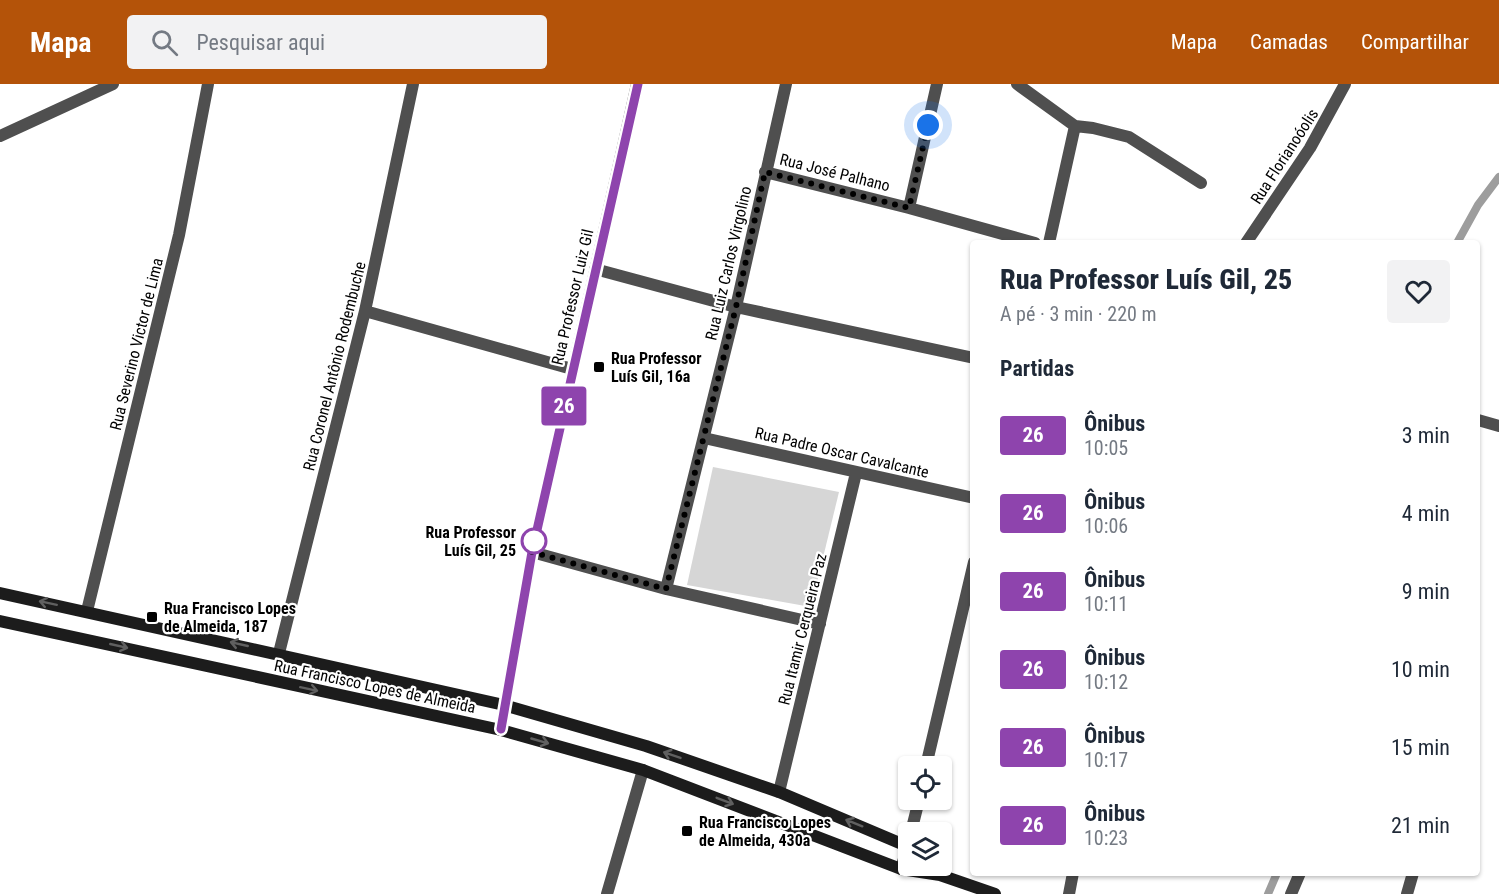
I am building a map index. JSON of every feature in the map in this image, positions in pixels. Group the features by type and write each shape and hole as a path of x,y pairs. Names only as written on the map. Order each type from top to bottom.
{"main road":[{"name":"Rua Francisco Lopes de Almeida","path":"0,593 279,653 504,705 646,746 779,792 898,841"},
{"name":"Rua Francisco Lopes de Almeida","path":"0,621 501,729 643,770 898,868"},
{"name":"Rua Francisco Lopes de Almeida","path":"943,876 995,894"}],"street":[{"path":"0,136 113,84"},
{"name":"Rua Severino Victor de Lima","path":"87,611 179,235 208,84"},
{"name":"Rua Coronel Antônio Rodembuche","path":"279,653 365,311 413,84"},
{"name":"Rua Professor Luiz Gil","path":"501,729 532,552 638,84"},
{"name":"Rua Luiz Carlos Virgolino","path":"666,589 736,307 786,84"},
{"path":"909,208 937,84"},
{"path":"1017,84 1074,126 1129,137 1201,183"},
{"name":"Rua Florianoóolis","path":"1248,240 1310,148 1345,84"},
{"path":"1050,240 1074,126"},
{"name":"Rua José Palhano","path":"765,172 1024,240"},
{"path":"595,269 736,307 970,357"},
{"path":"365,311 572,369"},
{"path":"1480,421 1499,426"},
{"name":"Rua Padre Oscar Cavalcante","path":"704,438 970,497"},
{"name":"Rua Itamir Cerqueira Paz","path":"779,792 856,473"},
{"path":"532,552 666,589 820,624"},
{"path":"928,756 970,579"},
{"path":"607,894 643,770"},
{"path":"1069,894 1072,876"},
{"path":"1292,894 1299,876"},
{"path":"1407,894 1412,876"}],"shaded area":[{"path":"713,467 839,492 811,607 687,585"}],"waterway":[{"path":"1459,240 1478,205 1499,177"},
{"path":"1268,894 1276,876"}],"bus line":[{"name":"26","path":"501,729 532,552 638,84"}],"place":[{"name":"Rua Professor Luís Gil, 16a","path":"599,367"},
{"name":"Rua Professor Luís Gil, 25","path":"534,541"},
{"name":"Rua Francisco Lopes de Almeida, 187","path":"152,617"},
{"name":"Rua Francisco Lopes de Almeida, 430a","path":"687,831"}],"route":[{"path":"534,541 532,552 666,589 736,307 765,172 909,208 928,125"}]}
